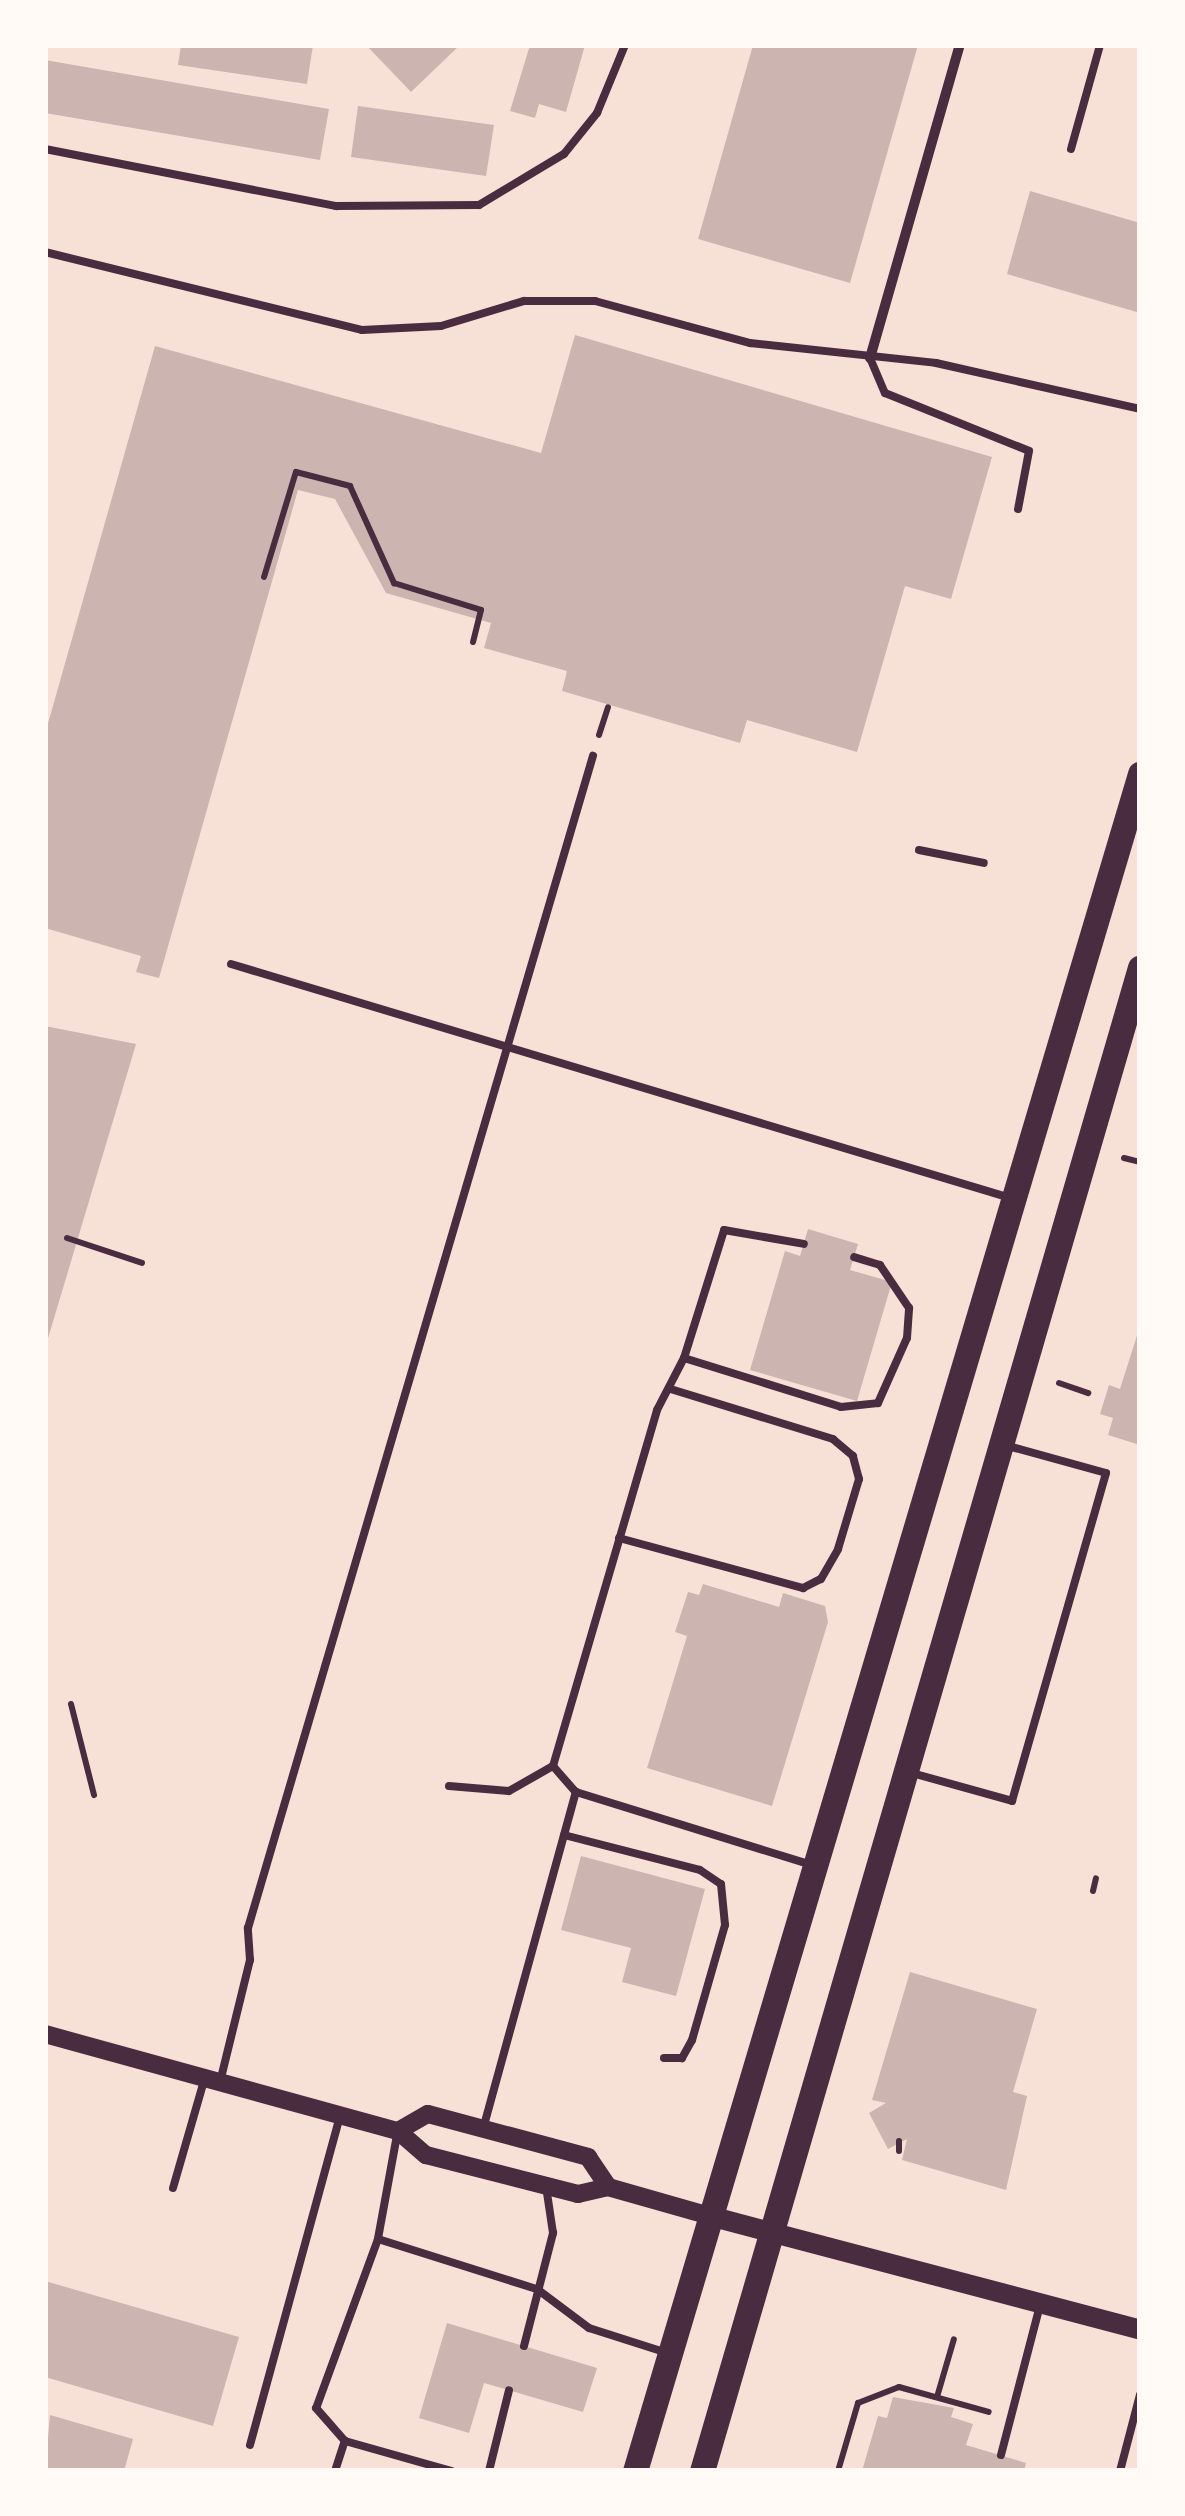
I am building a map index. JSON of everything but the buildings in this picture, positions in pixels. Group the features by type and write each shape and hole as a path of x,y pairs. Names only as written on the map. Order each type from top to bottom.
{"main road":[{"path":"634,2471 810,1864 1015,1200 1140,774"},
{"path":"702,2471 766,2230 1140,967"},
{"path":"706,2215 1140,2330"}],"street":[{"path":"870,358 960,45"},
{"path":"45,2034 398,2130 426,2155 578,2194 608,2187 706,2215"},
{"path":"398,2130 428,2114 588,2158 608,2187"}],"lane":[{"path":"45,149 336,206 479,206 564,154 597,113 626,45"},
{"path":"1070,150 1100,45"},
{"path":"45,252 362,330 441,326 558,298 750,343 936,362 1140,409"},
{"path":"870,358 886,393 1029,451 1018,509"},
{"path":"173,2188 250,1960 248,1928 592,756"},
{"path":"919,850 984,863"},
{"path":"231,964 1015,1200"},
{"path":"449,1786 509,1792 553,1766 619,1538 684,1358 724,1230 804,1244"},
{"path":"684,1358 840,1407 878,1403 907,1338 910,1308 880,1265 854,1258"},
{"path":"619,1538 803,1588 821,1579 838,1549 858,1479 853,1456 833,1439 670,1389"},
{"path":"903,1771 1012,1801 1106,1473 1000,1444"},
{"path":"553,1766 576,1792 810,1864"},
{"path":"482,2130 576,1792"},
{"path":"564,1835 700,1870 721,1884 726,1926 692,2040 682,2058 664,2058"},
{"path":"250,2445 340,2115"},
{"path":"398,2130 378,2239 316,2408 345,2442 452,2471"},
{"path":"524,2346 553,2233 546,2186"},
{"path":"378,2239 537,2289 589,2328 668,2353"},
{"path":"1001,2455 1040,2303"},
{"path":"488,2471 509,2390"},
{"path":"1120,2471 1140,2394"},
{"path":"1129,2438 1140,2441"},
{"path":"335,2471 345,2442"}],"path":[{"path":"264,577 296,472 350,486 394,583 481,610 474,642"},
{"path":"1124,1158 1140,1162"},
{"path":"67,1238 142,1263"},
{"path":"1060,1383 1088,1393"},
{"path":"71,1704 94,1794"},
{"path":"1092,1890 1096,1878"},
{"path":"899,2140 899,2151"},
{"path":"938,2397 954,2338"},
{"path":"838,2471 858,2403 899,2387 1010,2418"}]}
